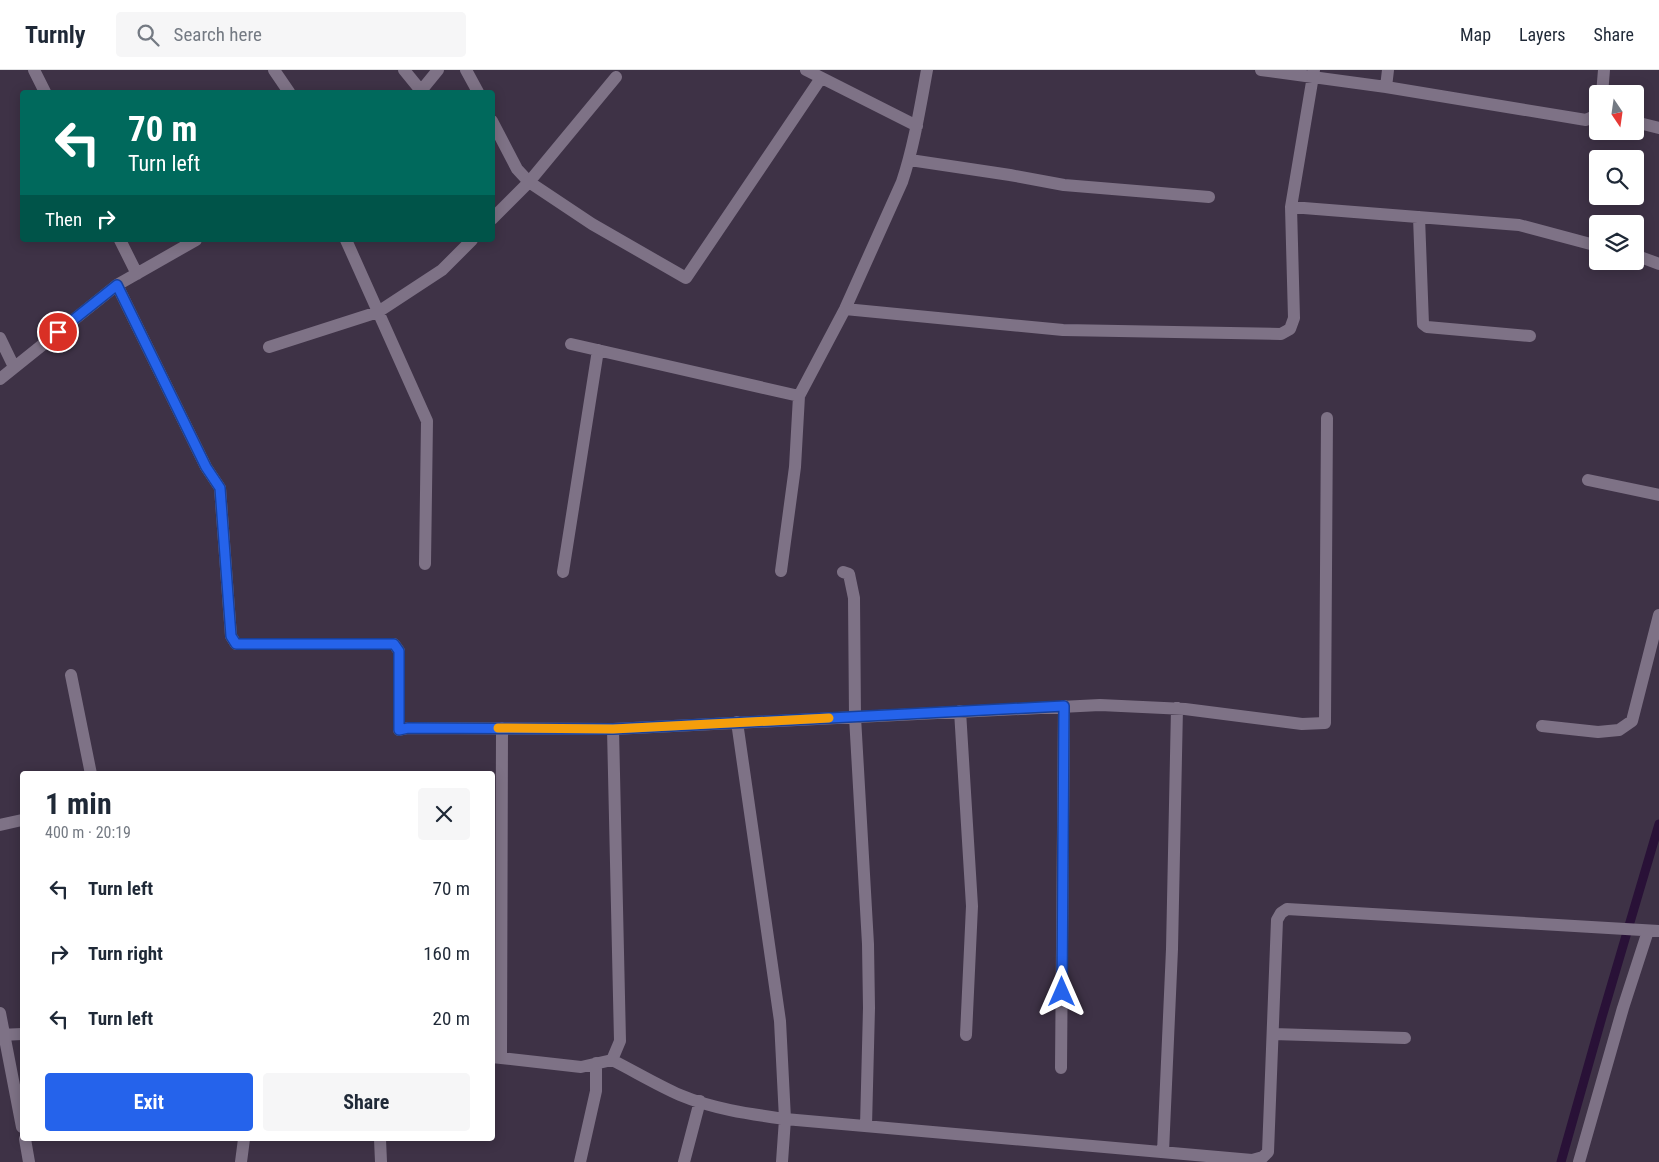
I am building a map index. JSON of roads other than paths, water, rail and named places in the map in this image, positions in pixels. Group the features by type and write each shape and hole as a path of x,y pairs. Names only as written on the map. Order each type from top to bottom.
{"street":[{"path":"34,70 44,90"},
{"path":"274,70 288,90"},
{"path":"404,70 419,90"},
{"path":"423,90 438,70"},
{"path":"466,70 477,90"},
{"path":"806,70 917,126"},
{"path":"781,571 795,467 799,396 846,310 902,182 910,160 927,70"},
{"path":"1261,70 1314,73 1386,87 1586,120 1589,118"},
{"path":"1386,87 1388,70"},
{"path":"1603,85 1604,70"},
{"path":"846,310 1063,330 1281,334 1290,329 1294,318 1291,207 1314,73"},
{"path":"495,216 529,182 616,77"},
{"path":"495,128 517,169 529,182 592,224 686,278 821,78"},
{"path":"1644,124 1659,128"},
{"path":"910,160 1064,185 1208,197"},
{"path":"1291,207 1519,226 1589,244"},
{"path":"1419,217 1422,324 1427,327 1530,336"},
{"path":"121,242 137,274"},
{"path":"0,379 117,285 193,242"},
{"path":"347,242 427,421 425,564"},
{"path":"270,347 378,312 442,270 470,242"},
{"path":"1644,257 1659,264"},
{"path":"117,285 206,467 220,488 231,636 236,644 394,644 399,651 399,730 408,728 613,729 1100,705 1176,708 1302,724 1325,723 1327,418"},
{"path":"0,338 14,367"},
{"path":"572,344 799,396"},
{"path":"563,572 598,350"},
{"path":"1588,480 1659,495"},
{"path":"843,572 849,574 854,598 855,717 868,944 869,1008 866,1126"},
{"path":"1542,726 1598,732 1619,730 1632,721 1659,615"},
{"path":"71,675 90,771"},
{"path":"1061,1068 1064,706"},
{"path":"1163,1152 1172,949 1176,708"},
{"path":"960,711 972,906 966,1035"},
{"path":"737,722 780,1021 785,1119 782,1162"},
{"path":"502,728 497,1058 581,1067 612,1060 681,1095 746,1113 785,1119 1252,1160 1263,1157 1268,1152 1278,920 1281,913 1287,909 1652,930 1623,1008 1579,1162"},
{"path":"612,1060 620,1041 613,729"},
{"path":"0,825 20,820"},
{"path":"0,1013 2,1035 20,1118"},
{"path":"2,1035 20,1034"},
{"path":"1273,1034 1405,1038"},
{"path":"580,1162 596,1091 596,1063"},
{"path":"684,1162 700,1101"},
{"path":"25,1141 29,1162"},
{"path":"241,1162 244,1141"},
{"path":"380,1141 381,1162"}],"waterway":[{"path":"1561,1162 1659,824"}]}
